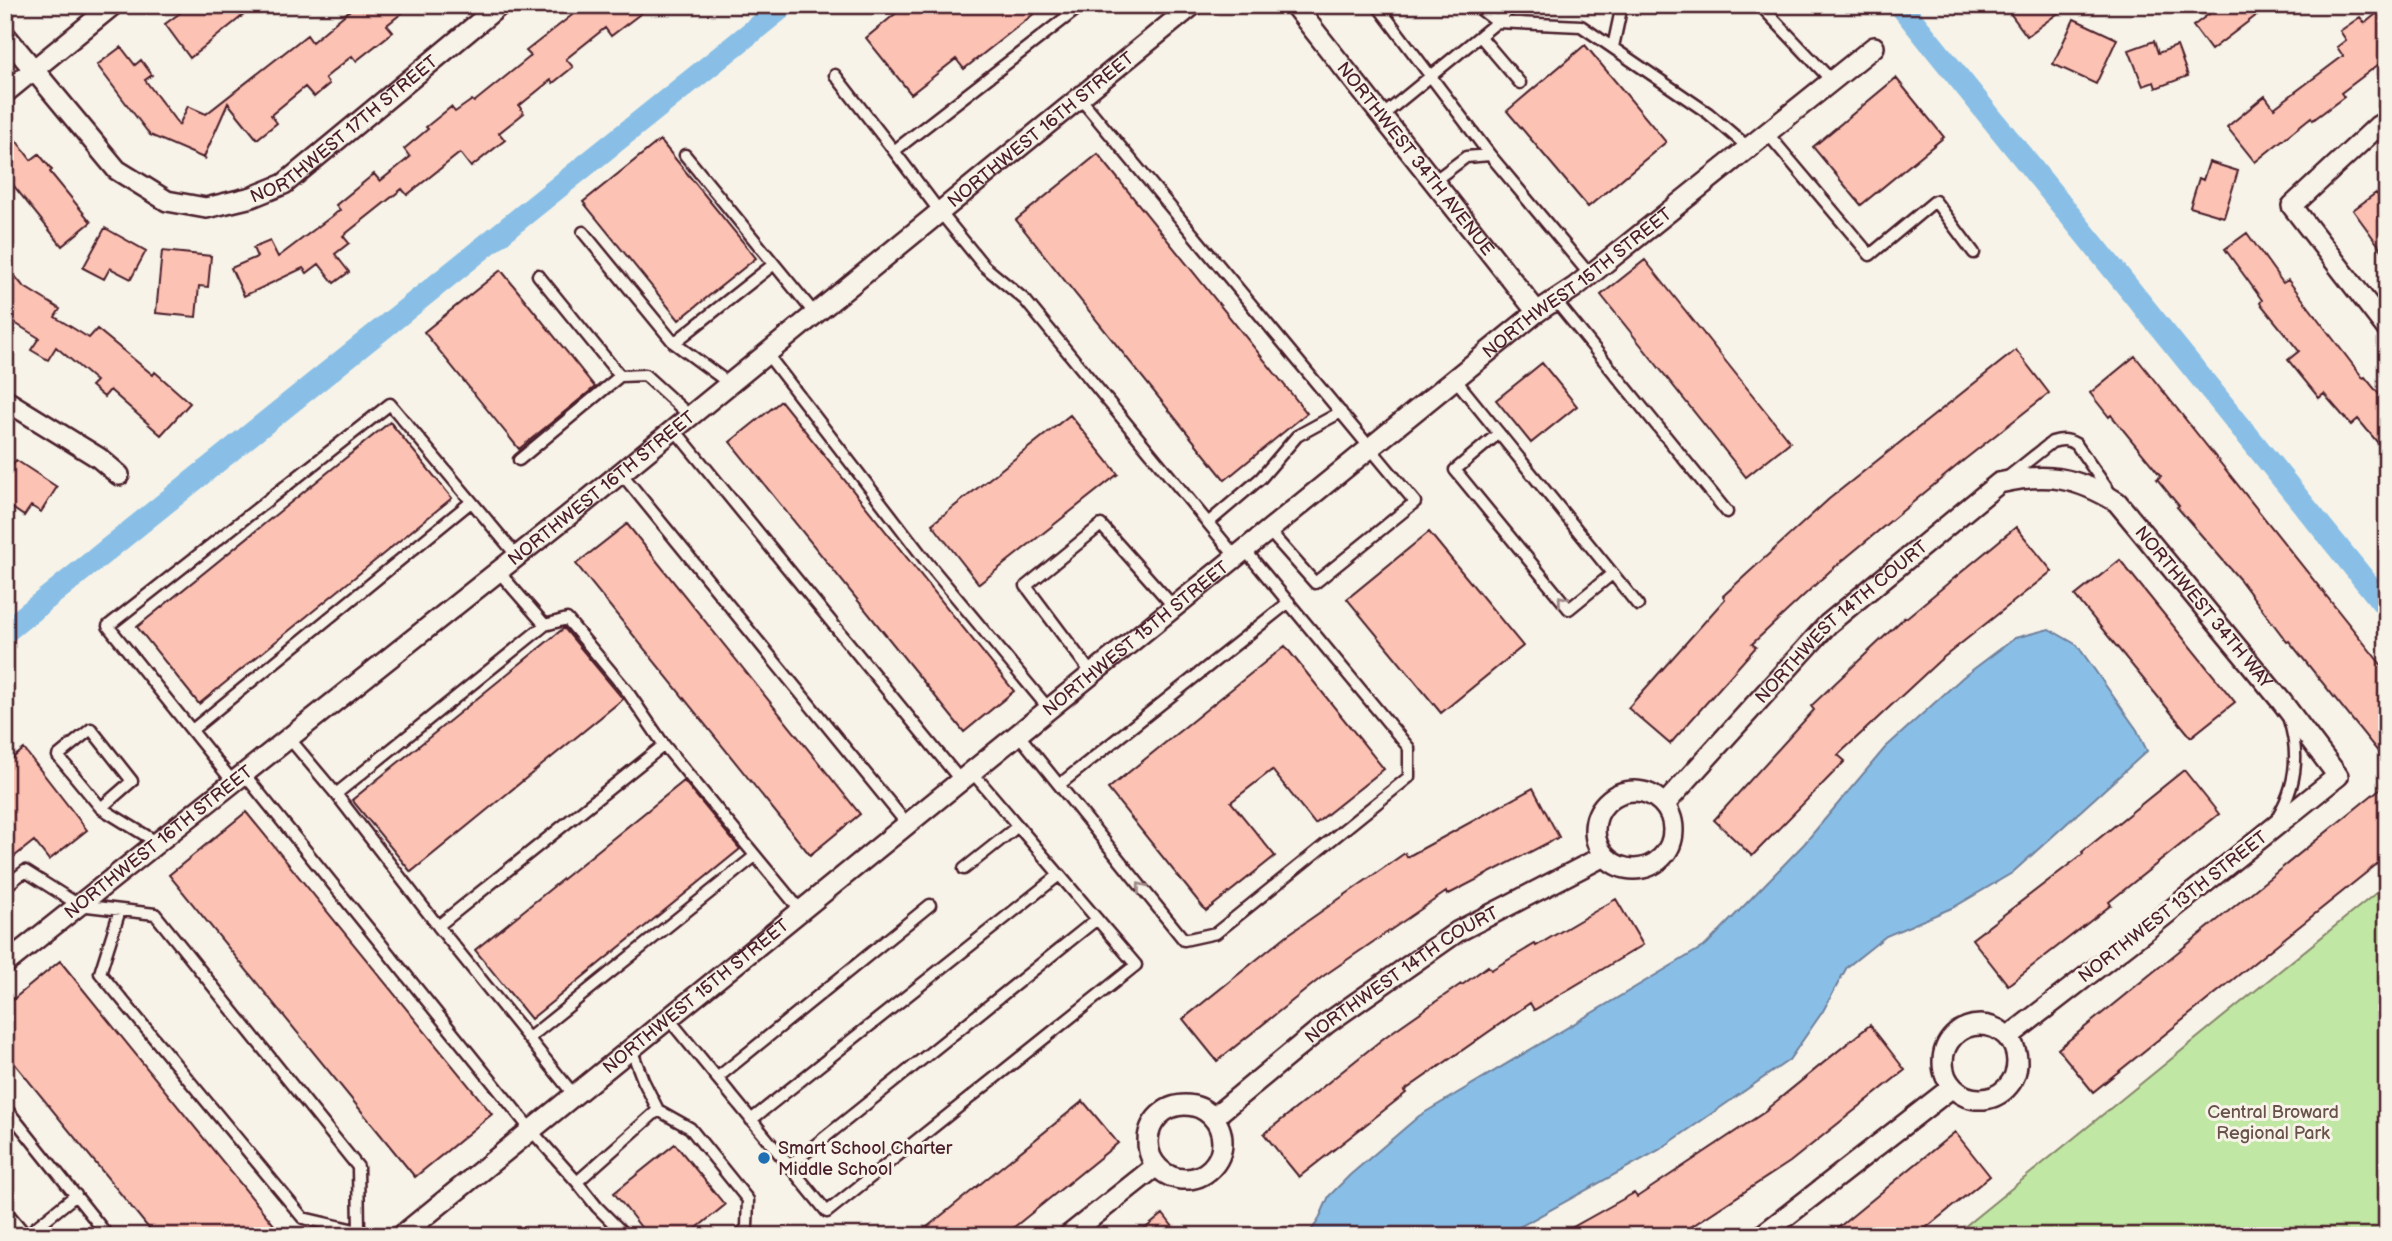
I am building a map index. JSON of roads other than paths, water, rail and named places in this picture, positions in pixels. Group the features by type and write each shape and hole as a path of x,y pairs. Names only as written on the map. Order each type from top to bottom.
{"street":[{"path":"5,93 113,5"},
{"name":"NORTHWEST 17TH STREET","path":"34,70 117,170 167,201 206,208 252,197 284,184 500,5"},
{"name":"NORTHWEST 16TH STREET","path":"5,964 517,556 1193,5"},
{"name":"NORTHWEST 34TH AVENUE","path":"1294,5 1537,312"},
{"path":"5,35 34,70"},
{"name":"NORTHWEST 15TH STREET","path":"401,1236 1537,312 1590,275 1874,47"},
{"path":"2387,121 2378,126 2292,206 2387,329"},
{"path":"5,400 99,458 119,475"},
{"name":"NORTHWEST 14TH COURT","path":"1665,804 1828,624 1999,484 2016,479 2043,477"},
{"name":"NORTHWEST 34TH WAY","path":"2043,477 2070,480 2092,487 2117,502 2282,702 2338,776"},
{"name":"NORTHWEST 13TH STREET","path":"2008,1037 2338,776"},
{"path":"1638,791 1652,795 1665,804 1672,818 1674,833 1670,848 1660,860 1647,868 1631,870 1616,866 1604,856 1597,843 1595,827 1599,812 1609,800 1622,793 1638,791"},
{"name":"NORTHWEST 14TH COURT","path":"1214,1117 1326,1024 1457,932 1604,856"},
{"path":"1982,1025 1996,1028 2008,1037 2018,1064 2014,1079 2005,1091 1992,1098 1977,1100 1963,1096 1951,1087 1944,1075 1942,1060 1946,1046 1954,1034 1968,1026 1982,1025"},
{"path":"1761,1236 1951,1087"},
{"path":"1189,1104 1203,1108 1214,1117 1221,1130 1223,1145 1219,1159 1210,1171 1196,1178 1182,1179 1168,1175 1156,1166 1149,1153 1147,1138 1152,1124 1161,1112 1174,1106 1189,1104"},
{"path":"1068,1236 1156,1166"},
{"path":"5,1217 23,1236"}],"lane":[{"path":"894,151 1082,5"},
{"path":"1377,5 1490,155 1590,275"},
{"path":"1475,5 1497,22 1581,26 1708,113 1749,148"},
{"path":"1382,117 1497,22 1513,5"},
{"path":"1613,47 1622,5"},
{"path":"1760,5 1832,81"},
{"path":"1480,36 1520,83"},
{"path":"835,75 985,266 1025,300 1208,523 1289,602 1409,748 1409,776 1216,933 1184,940 1018,734"},
{"path":"1080,98 1415,502 1315,583 1268,530"},
{"path":"1767,133 1870,255 1935,201 1975,253"},
{"path":"685,155 815,314"},
{"path":"1434,181 1466,157 1490,155"},
{"path":"583,232 674,343 730,384"},
{"path":"674,343 774,264"},
{"path":"538,275 621,376"},
{"path":"1555,300 1727,512"},
{"path":"767,354 926,561 1049,709"},
{"path":"519,460 621,376 645,375 690,416"},
{"path":"1455,379 1638,605"},
{"path":"517,556 390,404 108,626 192,730 239,778 531,1130 597,1207 626,1236"},
{"path":"1208,523 1261,478 1297,436 1340,412"},
{"path":"668,1018 827,1213 1136,965 1018,826 966,776 674,429"},
{"path":"1499,433 1455,470 1569,609 1612,574"},
{"path":"1999,484 2052,442 2068,440 2076,444 2117,502"},
{"path":"621,472 907,824"},
{"path":"192,730 471,502"},
{"path":"1092,674 1026,586 1101,525 1174,607"},
{"path":"498,571 545,625"},
{"path":"1059,785 1289,602"},
{"path":"336,794 545,625 567,620 627,691 664,745 800,911"},
{"path":"2265,834 2290,793 2296,763 2293,732 2282,702"},
{"path":"101,808 132,781 90,729 58,755 101,808 158,843"},
{"path":"289,738 574,1095"},
{"path":"438,926 664,745"},
{"path":"964,869 1018,826"},
{"path":"529,1038 755,856"},
{"path":"5,887 25,871 79,905 120,910 155,915 358,1167 361,1233 303,1218 100,973 120,910"},
{"path":"751,1120 1059,875"},
{"path":"717,1078 930,905"},
{"path":"789,1166 1097,919"},
{"path":"631,1049 658,1110 690,1128 748,1200 747,1227 740,1236"},
{"path":"5,1107 108,1236"},
{"path":"577,1182 658,1110"},
{"path":"23,1236 76,1195"}],"water":[{"path":"2049,629 2077,645 2137,730 2147,751 2012,873 1954,907 1886,936 1847,967 1823,1011 1789,1060 1659,1150 1503,1236 1307,1236 1318,1221 1329,1196 1419,1116 1706,945 1804,844 1885,748 1963,677 2015,638"}],"waterway":[{"path":"5,632 785,5"},
{"path":"1900,5 2387,608"}],"place":[{"name":"Smart School Charter Middle School","path":"764,1158"}],"park label":[{"name":"Central Broward Regional Park","path":"2273,1122"}]}
